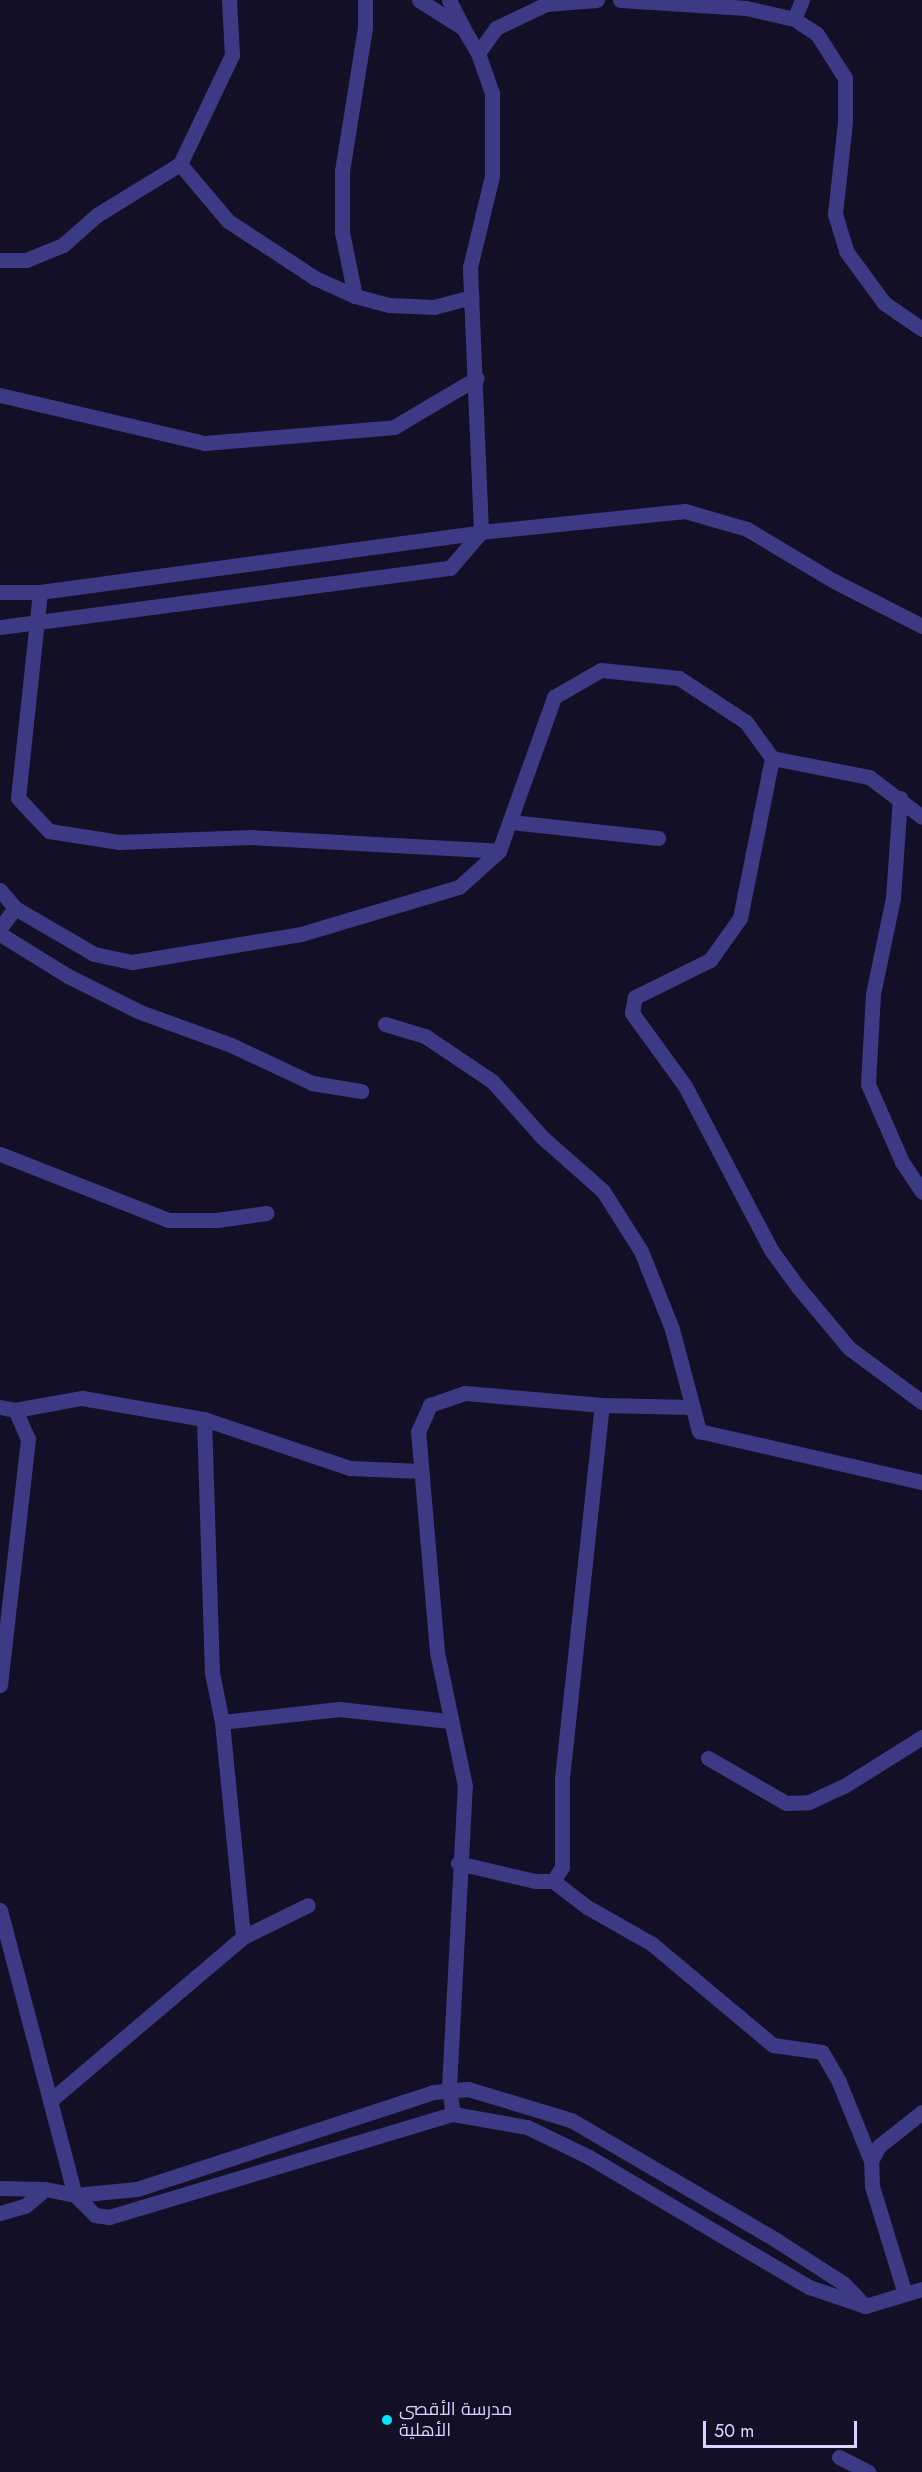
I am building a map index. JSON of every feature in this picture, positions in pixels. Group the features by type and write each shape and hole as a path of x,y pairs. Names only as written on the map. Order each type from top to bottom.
{"street":[{"path":"0,260 26,260 63,244 97,215 180,164 232,55 229,0"},
{"path":"355,296 342,232 342,171 365,28 365,0"},
{"path":"419,0 463,28"},
{"path":"0,627 450,568 481,531 477,378 470,267 492,176 492,93 478,53 449,0"},
{"path":"478,53 496,28 546,4 597,0"},
{"path":"620,0 746,8 794,19 817,34 845,78 845,122 835,214 846,251 884,303 922,329"},
{"path":"794,19 802,0"},
{"path":"180,164 228,221 276,256 355,296 390,305 434,307 472,297"},
{"path":"0,395 205,443 394,427 477,378"},
{"path":"0,592 40,592 481,531 685,511 747,529 834,581 922,626"},
{"path":"40,592 18,798 49,831 119,843 250,837 499,851"},
{"path":"0,890 15,908 94,954 132,963 301,934 459,887 499,851 554,697 602,670 678,678 746,722 772,759 869,777 900,798 922,817"},
{"path":"772,759 740,918 710,960 635,997 632,1012 685,1086 771,1250 849,1348 922,1402"},
{"path":"900,798 893,898 873,994 868,1084 902,1162 922,1192"},
{"path":"511,822 658,838"},
{"path":"0,928 15,908"},
{"path":"0,934 68,976 140,1012 231,1045 312,1083 361,1091"},
{"path":"386,1024 425,1036 492,1081 542,1137 603,1191 641,1251 672,1329 699,1431 922,1482"},
{"path":"0,1154 168,1220 217,1220 267,1213"},
{"path":"453,2114 449,2088 458,1863 465,1786 437,1652 418,1432 430,1406 465,1393 602,1405 692,1407"},
{"path":"0,1685 28,1439 7,1409 82,1398 204,1419 350,1468 421,1471"},
{"path":"553,1881 562,1867 562,1778 602,1405"},
{"path":"204,1419 212,1662 222,1722 243,1937"},
{"path":"222,1722 339,1709 450,1721"},
{"path":"708,1758 786,1803 809,1802 844,1786 922,1737"},
{"path":"458,1863 534,1881 553,1881 587,1907 652,1944 692,1975 722,2006 773,2045 822,2052 839,2082 871,2161 872,2186 905,2294"},
{"path":"51,2100 243,1937 308,1905"},
{"path":"0,1910 75,2195 95,2215 109,2217 453,2114 537,2132 590,2157 809,2287 865,2306 922,2289"},
{"path":"0,2188 45,2189 75,2195 156,2184 449,2088 525,2103 571,2120 776,2240 843,2283 865,2306"},
{"path":"871,2161 879,2146 922,2112"},
{"path":"0,2213 26,2206 45,2189"},
{"path":"839,2457 868,2472"}],"place":[{"name":"مدرسة الأقصى الأهلية","path":"387,2420"}]}
